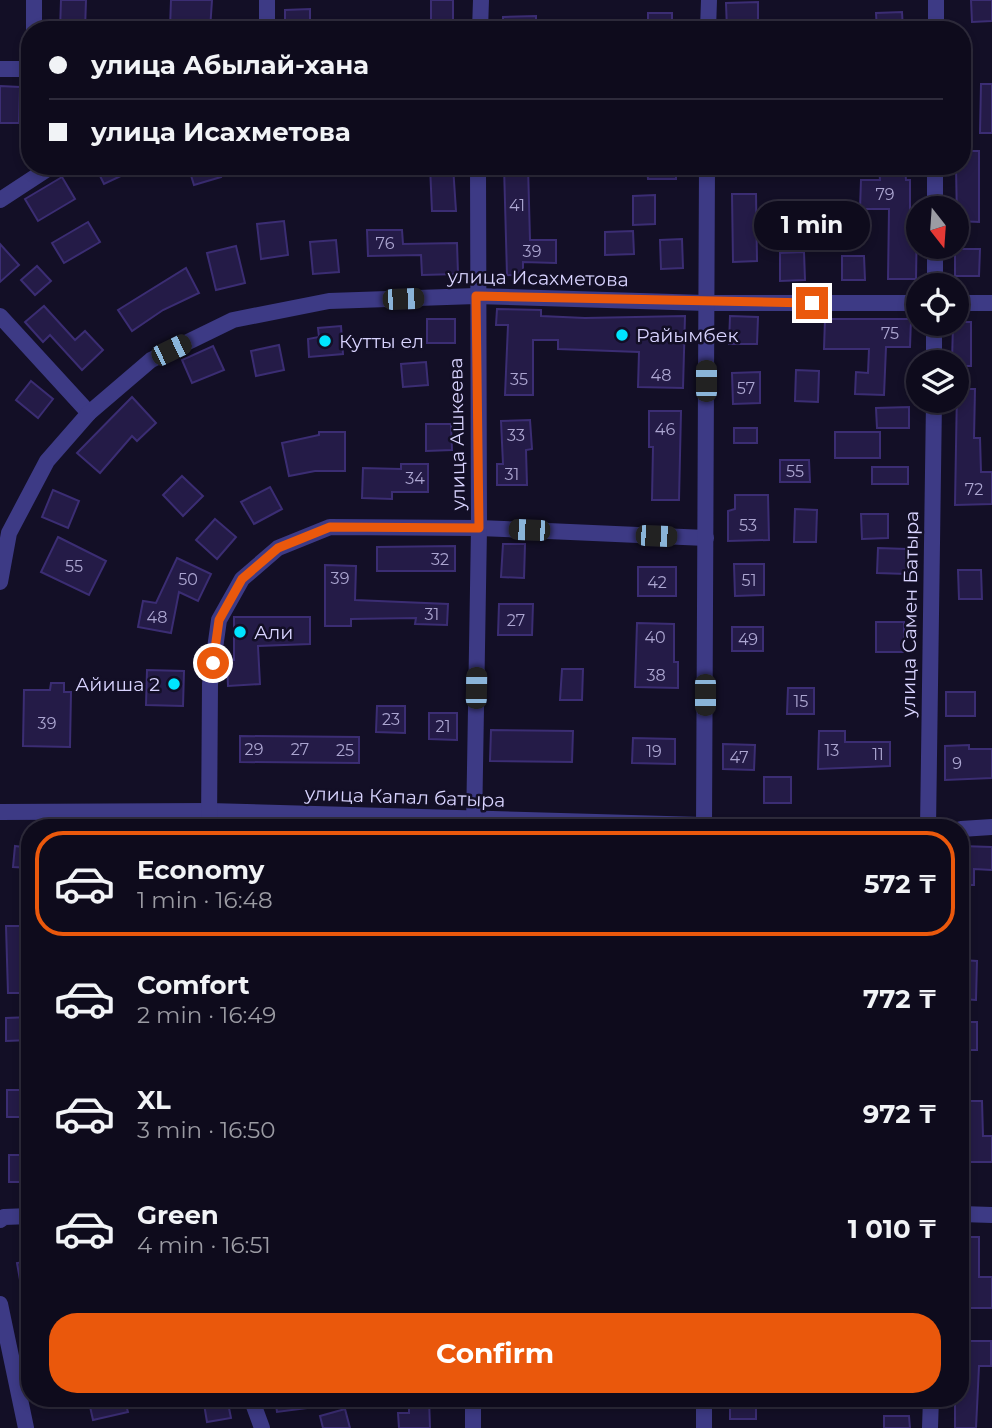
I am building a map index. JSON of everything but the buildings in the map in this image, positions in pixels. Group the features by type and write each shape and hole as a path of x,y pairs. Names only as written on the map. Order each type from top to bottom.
{"street":[{"path":"34,0 34,21"},
{"path":"267,0 267,21"},
{"path":"480,21 481,0"},
{"path":"708,21 709,0"},
{"path":"936,0 936,21"},
{"path":"0,69 21,69"},
{"path":"0,200 38,175"},
{"name":"улица Ашкеева","path":"474,819 479,528 476,296 478,175"},
{"path":"704,819 707,175"},
{"path":"935,175 935,196"},
{"name":"улица Исахметова","path":"0,582 9,533 47,461 89,413 151,360 233,320 330,301 476,296 706,303 906,303"},
{"path":"969,303 992,303"},
{"path":"0,316 89,413"},
{"name":"улица Самен Батыра","path":"928,819 933,413"},
{"path":"209,819 210,684 219,620 242,579 278,548 330,527 479,528 706,538"},
{"name":"улица Капал батыра","path":"0,812 209,819"},
{"path":"969,828 992,827"},
{"path":"969,1214 992,1215"},
{"path":"0,1220 4,1217 21,1216"},
{"path":"0,1304 21,1404"},
{"path":"22,1407 26,1428"},
{"path":"254,1407 262,1428"},
{"path":"472,1407 472,1428"},
{"path":"704,1407 704,1428"},
{"path":"930,1407 930,1428"}],"place":[{"name":"Райымбек","path":"622,335"},
{"name":"Кутты ел","path":"325,341"},
{"name":"Али","path":"240,632"},
{"name":"Айиша 2","path":"174,684"}],"route":[{"path":"213,663 219,620 242,579 278,548 330,527 479,528 476,296 706,303 812,303"}]}
